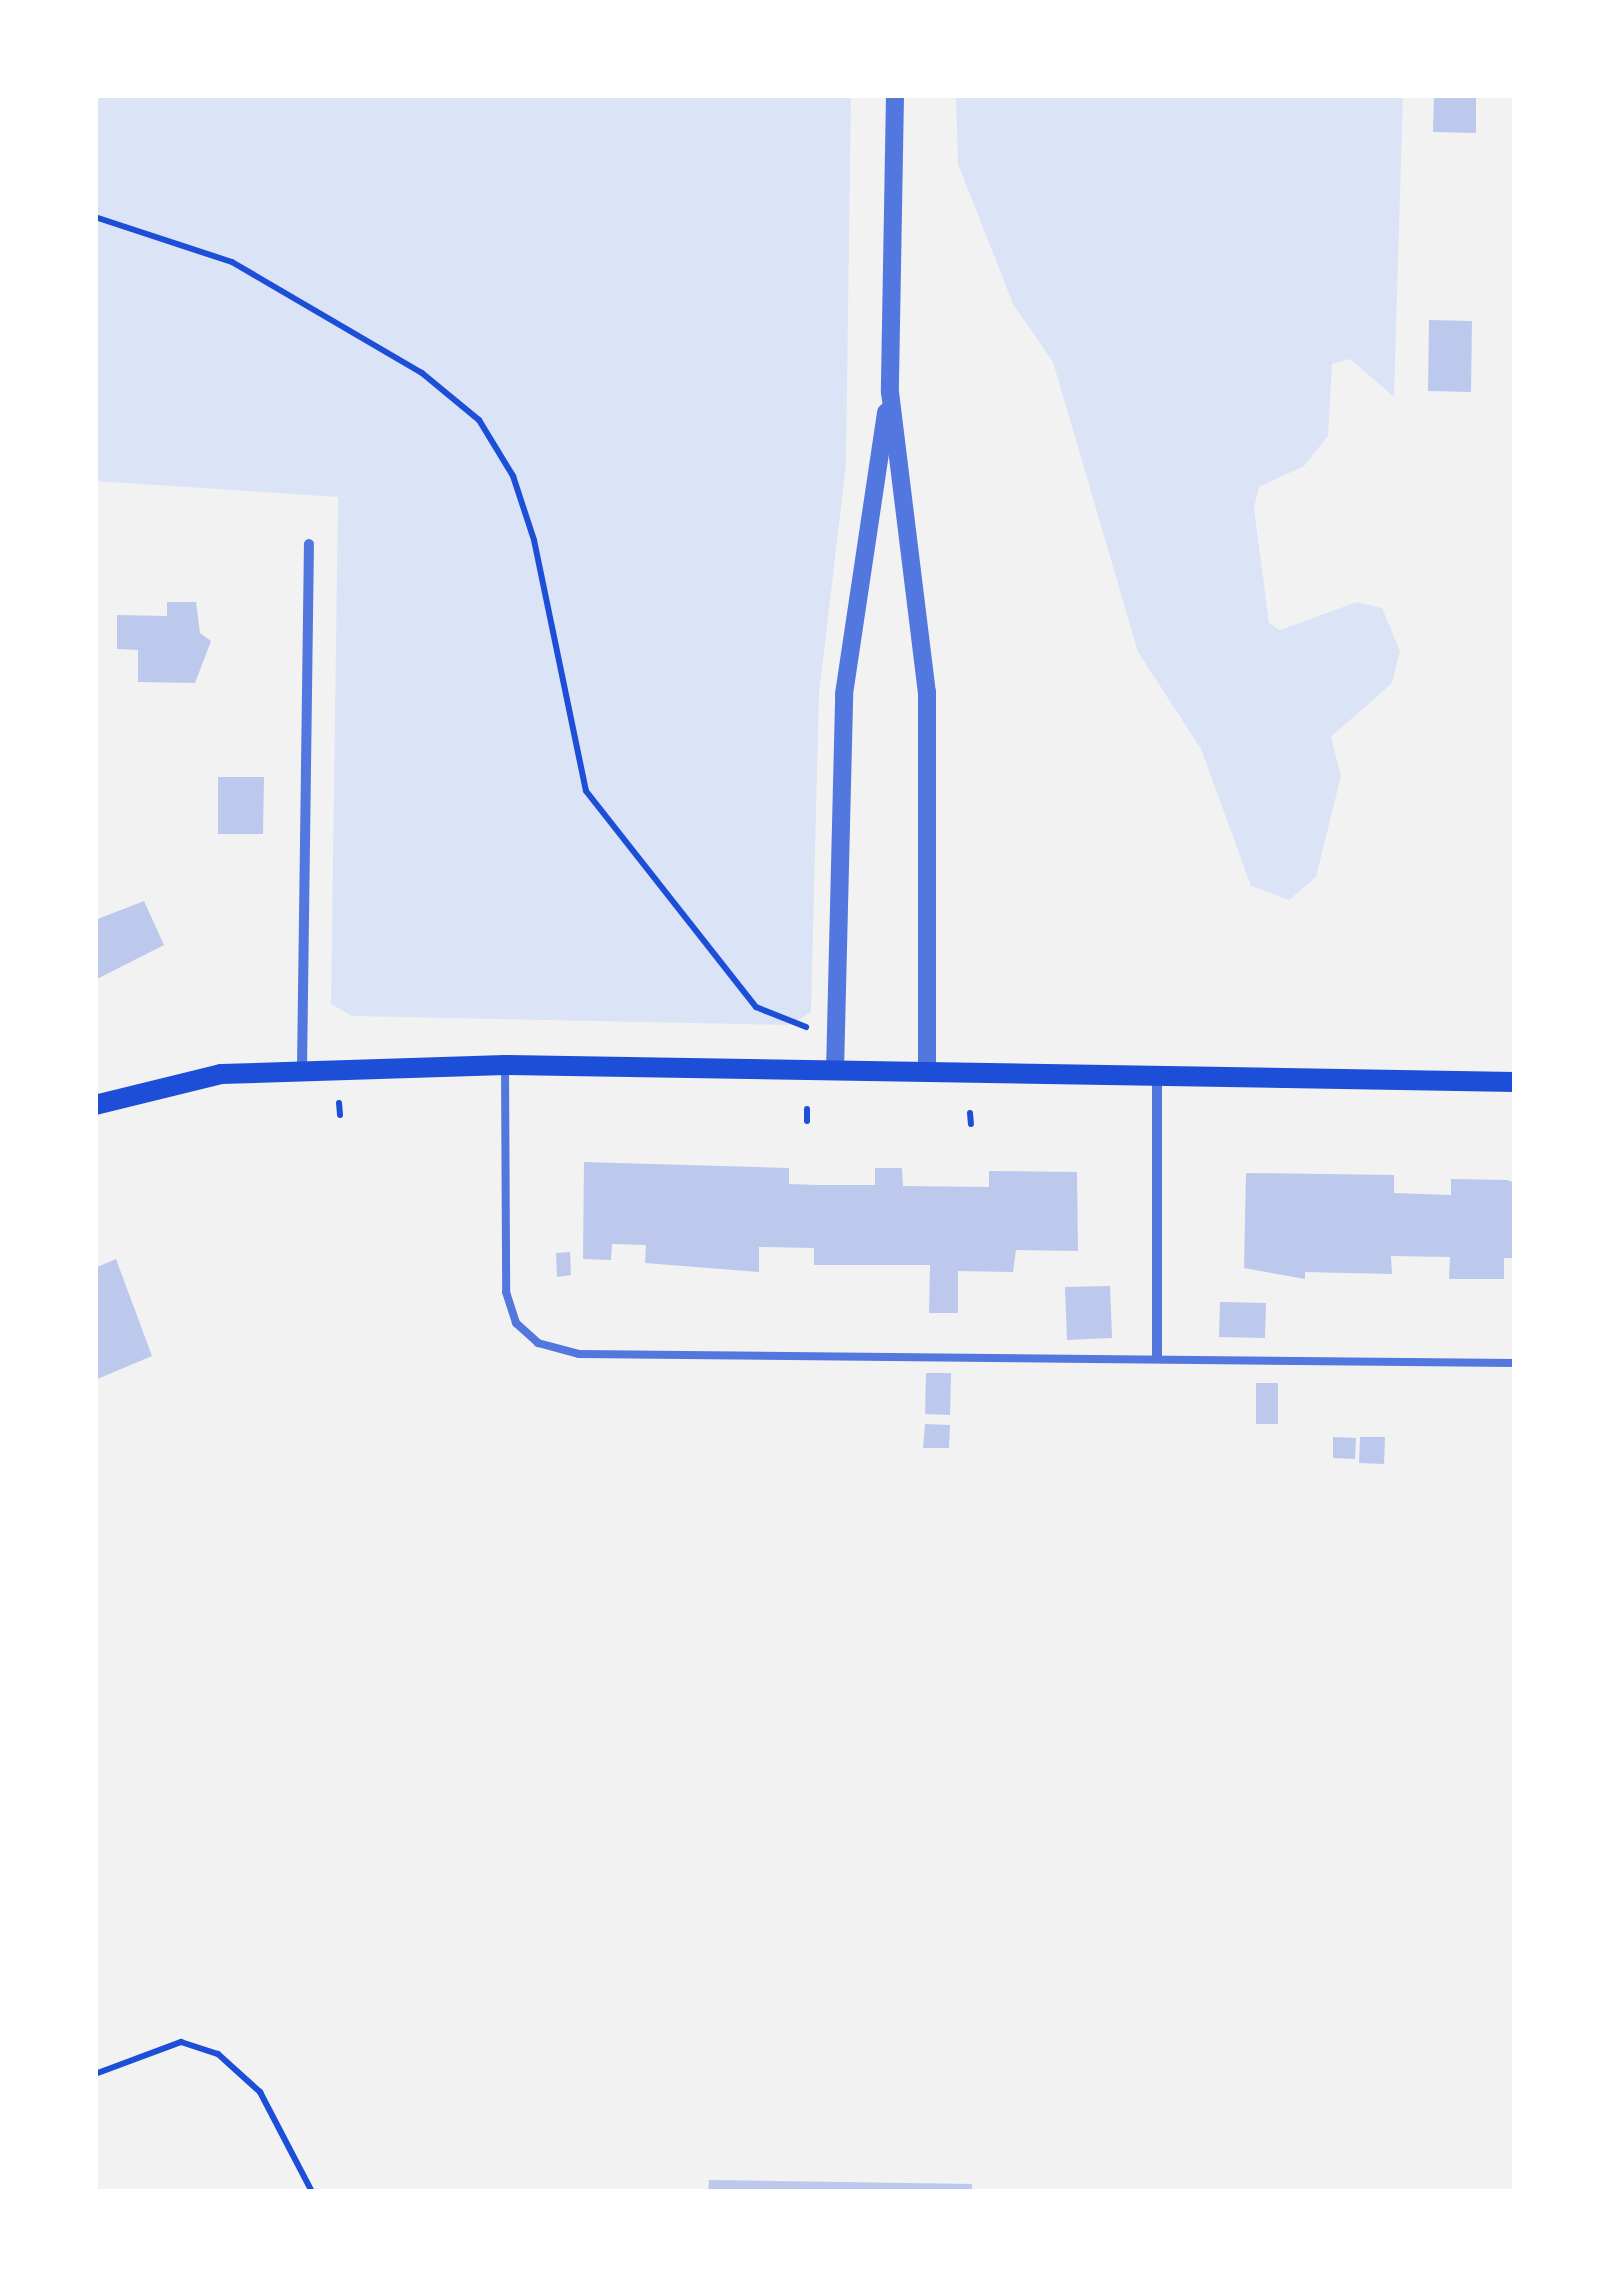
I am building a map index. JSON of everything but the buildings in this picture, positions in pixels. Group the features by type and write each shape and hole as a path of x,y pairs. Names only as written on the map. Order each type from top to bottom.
{"main road":[{"path":"97,1101 160,1085 302,1069 505,1065 1515,1082"}],"street":[{"path":"894,95 890,392 927,692 927,1072"},
{"path":"834,1071 844,694 890,392"},
{"path":"302,1069 309,544"},
{"path":"1156,1076 1157,1356"}],"lane":[{"path":"505,1065 506,1292 516,1324 538,1343 579,1354 1515,1362"}],"path":[{"path":"95,217 232,262 422,373 479,420 513,476 534,540 586,791 756,1008 807,1028"},
{"path":"339,1104 340,1114"},
{"path":"807,1109 807,1120"},
{"path":"970,1113 971,1124"},
{"path":"95,2074 181,2042 218,2054 260,2092 312,2192"}],"shaded area":[{"path":"95,95 851,95 846,465 819,694 811,1012 791,1025 352,1016 331,1004 338,497 95,481"},
{"path":"956,95 1403,95 1394,397 1350,359 1332,364 1328,436 1304,466 1259,487 1254,508 1269,623 1280,630 1357,602 1382,608 1400,651 1392,683 1331,737 1341,776 1316,877 1289,900 1251,886 1201,749 1138,652 1053,362 1013,304 958,164"}]}
